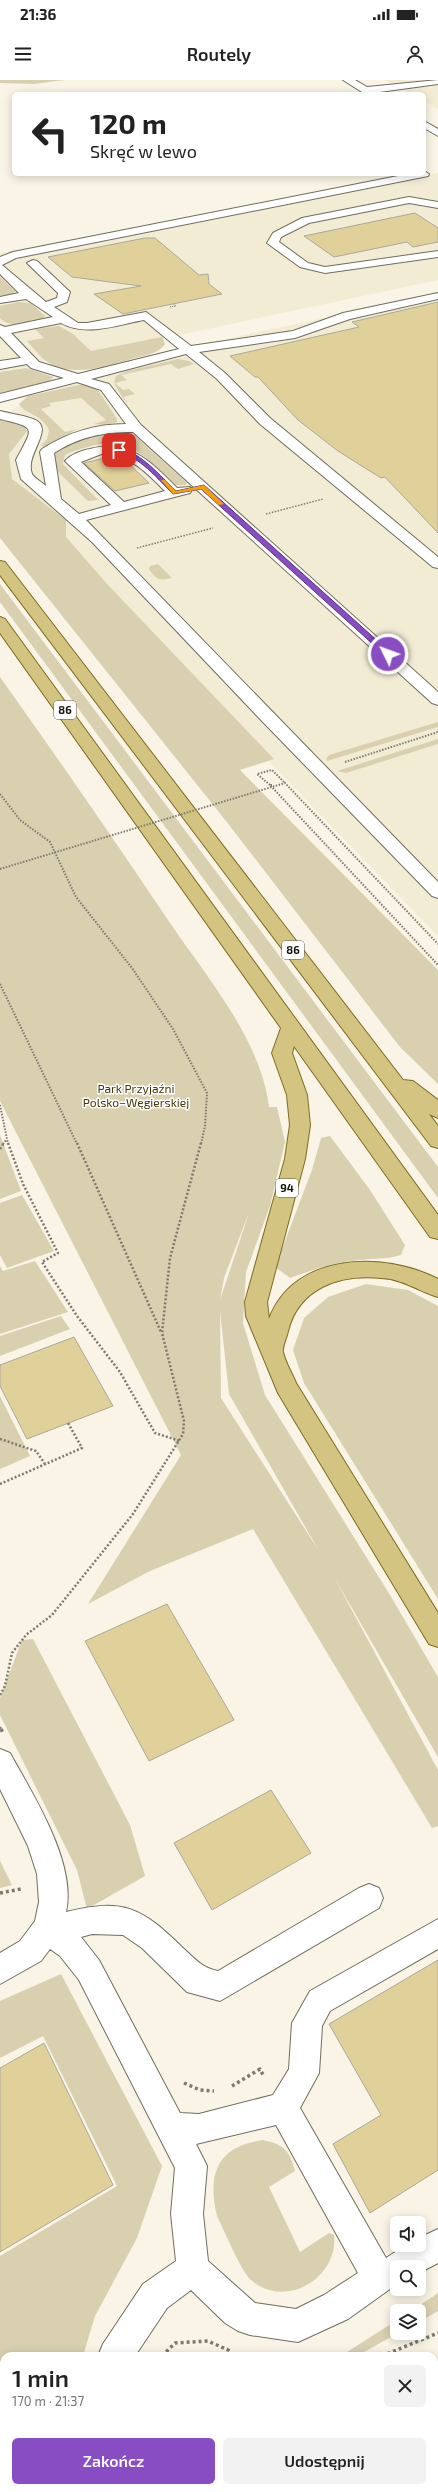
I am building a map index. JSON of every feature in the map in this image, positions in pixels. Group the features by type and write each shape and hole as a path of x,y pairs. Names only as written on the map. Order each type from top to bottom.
{"main road":[{"name":"86","path":"0,565 438,1141"},
{"name":"86","path":"0,622 59,702 126,800 292,1025 438,1231"},
{"name":"94","path":"292,1025 282,1053 297,1095 300,1125 295,1158 274,1230 256,1302 261,1329 272,1350 286,1386 438,1636"},
{"path":"384,1070 438,1111"},
{"path":"272,1350 283,1311 290,1299 302,1288 320,1279 340,1272 392,1270 422,1280 438,1289"}],"street":[{"path":"348,80 368,92"},
{"path":"375,92 432,80 438,81"},
{"path":"377,92 406,88 438,89"},
{"path":"426,125 438,133"},
{"path":"426,174 438,171"},
{"path":"0,262 13,255 414,176"},
{"path":"438,205 410,200 306,220 277,235 273,244 304,265 325,270 438,254"},
{"path":"91,240 101,247"},
{"path":"33,263 64,292 63,300 44,307"},
{"path":"0,268 44,307 75,326 88,327 146,316 221,376 265,421 438,564"},
{"path":"0,300 28,294"},
{"path":"3,398 189,350 295,334 347,316 438,296"},
{"path":"4,336 63,320"},
{"path":"4,336 29,360 39,366 105,386 136,428 438,700"},
{"path":"0,365 29,360"},
{"path":"105,386 112,370"},
{"path":"3,398 17,409 35,427 36,434 23,460 26,476 55,498 112,555 316,771 438,892"},
{"path":"0,415 30,422"},
{"path":"55,498 47,452 70,437 87,432 112,428 136,428"},
{"path":"121,507 72,461 83,454 111,447 128,452 144,463 175,493"},
{"path":"75,519 202,487"},
{"path":"0,1762 22,1804 48,1864 54,1889 54,1909 48,1931 24,1956 0,1970"},
{"path":"48,1931 92,1920 127,1921 152,1938 197,1982 220,1986 369,1898"},
{"path":"48,1931 70,1946 89,1970 191,2166 186,2214 193,2269 237,2311 250,2319 298,2326 336,2307 390,2272"},
{"path":"172,2128 199,2129 283,2108 304,2073 307,2023 320,2001 438,1933"},
{"path":"283,2108 390,2269"},
{"path":"411,2260 438,2245"},
{"path":"118,2352 155,2296 193,2269"}],"path":[{"path":"112,555 351,492"},
{"path":"316,771 438,732"},
{"path":"438,944 272,770 258,774 278,792 438,965"},
{"path":"0,869 285,783"},
{"path":"0,794 20,820 50,842 76,897 132,968 173,1028 207,1093 205,1126 187,1201 170,1258 162,1333"},
{"path":"0,984 53,1090 162,1333 184,1421 183,1434 180,1441 133,1514 52,1615 26,1635 12,1653 5,1686 0,1695"},
{"path":"0,1105 4,1118 6,1140 25,1189 58,1253 42,1262 77,1316 120,1372 155,1433 180,1441"},
{"path":"0,1149 6,1140"},
{"path":"0,1484 82,1448 68,1423"},
{"path":"0,1440 36,1451 45,1464"},
{"path":"0,1893 26,1888"},
{"path":"224,2089 260,2069 283,2108"},
{"path":"182,2082 200,2090 218,2091"},
{"path":"166,2352 175,2343 208,2341 228,2350 250,2319"},
{"path":"392,2352 438,2333"}],"shaded area":[{"path":"384,80 438,80 438,109 426,102 426,92 407,92"},
{"path":"438,173 438,280 71,358 42,327 36,329 45,338 27,341 46,361 31,369 21,368 0,372 0,253 152,224 157,227"},
{"path":"438,294 438,936 0,485 0,417 40,394 235,337"}],"green space":[{"path":"0,80 65,80 34,84 0,83"},
{"path":"0,277 15,291 12,296 0,298"},
{"path":"18,302 30,303 45,316 44,319 21,324 10,324 0,318 0,306"},
{"path":"59,326 73,334 91,351 162,337 165,344 152,354 102,367 78,370 67,369 46,361 27,341 44,338 35,329"},
{"path":"178,359 189,361 194,364 178,369 171,364 121,375 127,380 115,383 123,390 129,389 135,394 123,397 128,402 124,400 114,383 116,376 127,371"},
{"path":"26,368 54,377 49,381 0,393 0,372"},
{"path":"83,384 96,387 117,419 117,422 106,425 94,424 106,420 81,398 49,403 51,406 41,409 65,432 77,429 46,447 41,446 47,439 49,430 46,424 38,417 26,411 19,404 28,396"},
{"path":"0,418 24,426 27,431 9,454 12,479 66,520 66,537 108,585 274,759 240,770 438,970 438,1084 400,1047 226,821 0,538"},
{"path":"122,432 134,435 187,483 186,485 174,485 139,452 126,445 118,443 89,446 65,455 63,464 98,500 88,501 59,473 55,466 54,455 60,449 85,437"},
{"path":"158,564 172,578 159,579 154,575 149,569 150,566"},
{"path":"0,584 438,1167 438,1198 0,602"},
{"name":"Park Przyjaźni Polsko–Węgierskiej","path":"0,677 214,985 243,1032 255,1057 264,1082 269,1107 277,1107 285,1142 270,1206 246,1272 243,1323 265,1395 390,1595 438,1677 438,1757 334,1577 438,1770 438,1826 432,1828 253,1529 150,1571 88,1604 181,1455 0,1101","holes":["248,1216 220,1300 224,1278","220,1311 229,1394 319,1551 221,1398"]},
{"path":"438,722 438,727 327,761 326,759 329,755"},
{"path":"438,739 438,744 346,773 337,771"},
{"path":"0,1135 21,1191 0,1199"},
{"path":"330,1136 370,1190 405,1245 401,1255 389,1258 359,1260 336,1264 290,1278 275,1267 312,1170 321,1138"},
{"path":"22,1195 54,1251 7,1268 0,1255 0,1203"},
{"path":"35,1261 68,1312 0,1334 0,1266 3,1271"},
{"path":"366,1284 408,1290 438,1306 438,1599 304,1383 293,1350 304,1318 328,1297"},
{"path":"61,1316 70,1329 0,1356 0,1336"},
{"path":"0,1396 30,1456 0,1469"},
{"path":"33,1639 130,1825 145,1876 87,1909 77,1870 0,1715 0,1698 22,1640"},
{"path":"0,1861 12,1885 0,1888"},
{"path":"61,1974 162,2166 137,2238 95,2316 84,2352 0,2352 0,2256 117,2186 43,2036 0,2058 0,2001"},
{"path":"263,2140 281,2146 285,2149 293,2164 295,2171 269,2187 300,2252 329,2233 334,2235 333,2251 328,2264 319,2276 307,2285 294,2290 279,2292 265,2288 251,2280 238,2259 217,2216 214,2201 214,2187 215,2175 219,2164 235,2148 247,2143"},
{"path":"438,2293 438,2311 426,2318 426,2304 422,2304"},
{"path":"390,2324 390,2337 364,2352 347,2352"}],"building":[{"path":"415,213 438,228 438,242 413,247 407,242 334,257 304,236"},
{"path":"145,238 155,238 199,275 208,274 209,284 222,294 123,314 94,294 141,286 72,277 48,257"},
{"path":"438,302 438,533 385,477 381,478 338,451 298,420 258,377 255,377 230,356 359,327 352,322"},
{"path":"113,456 125,460 149,483 115,491 84,463"},
{"path":"74,1337 113,1406 27,1439 0,1386 0,1365"},
{"path":"167,1604 234,1720 149,1761 85,1641"},
{"path":"271,1790 311,1853 212,1910 174,1843"},
{"path":"438,1960 438,2170 370,2213 333,2144 381,2115 329,2024"},
{"path":"44,2043 113,2185 0,2252 0,2068"}],"slow traffic":[{"path":"163,482 175,493 202,487 221,504"}],"route":[{"path":"119,450 128,452 144,463 175,493 202,487 388,654"}]}
